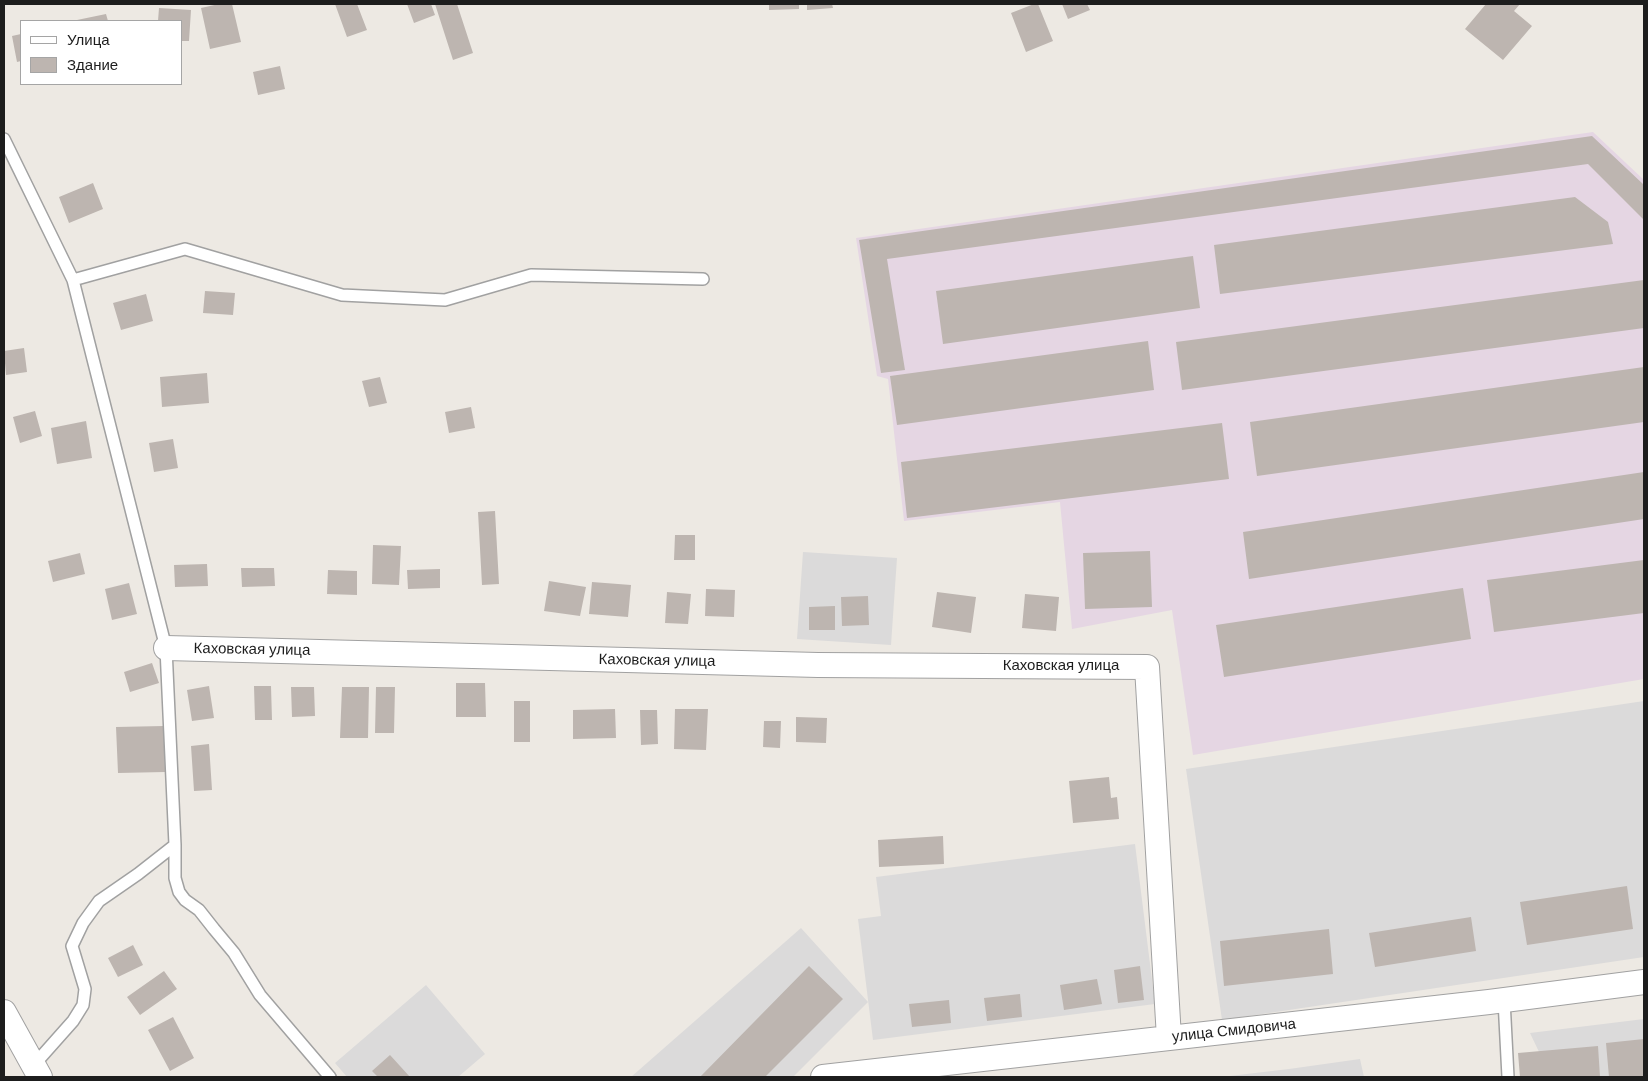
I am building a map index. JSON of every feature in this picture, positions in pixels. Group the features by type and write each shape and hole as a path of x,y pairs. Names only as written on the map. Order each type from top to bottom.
{"street":[{"name":"Каховская улица","path":"166,648 818,665 1147,667 1169,1038"},
{"name":"улица Смидовича","path":"823,1077 1504,1000 1644,982"},
{"path":"4,1012 37,1071"}],"lane":[{"path":"4,139 73,280 166,648 175,878 179,892 185,900 199,910 234,953 260,995 330,1077"},
{"path":"73,280 185,249 342,295 445,300 531,275 703,279"},
{"path":"37,1071 83,1005 85,989 72,946 83,923 99,901 151,865 175,845"},
{"path":"1504,1000 1508,1077"}],"shaded area":[{"path":"1593,132 1644,180 1644,679 1193,755 1172,610 1072,629 1060,502 904,521 888,379 877,376 856,238"},
{"path":"803,552 897,558 891,645 797,639"},
{"path":"1644,701 1644,957 1222,1020 1186,769"},
{"path":"1135,844 1155,1004 873,1040 858,919 881,916 876,877"},
{"path":"801,928 868,1002 793,1077 631,1077"},
{"path":"426,985 485,1054 458,1077 347,1077 335,1063"},
{"path":"1644,1019 1644,1077 1551,1077 1530,1033"},
{"path":"1360,1059 1364,1077 1221,1077 1289,1069"}],"building":[{"path":"219,4 232,4 241,42 210,49 201,8"},
{"path":"335,4 357,4 367,30 347,37"},
{"path":"407,4 431,4 435,15 414,23"},
{"path":"435,4 457,4 473,53 453,60"},
{"path":"769,4 799,4 799,9 769,10"},
{"path":"807,4 832,4 833,8 807,10"},
{"path":"1038,4 1053,41 1026,52 1011,13"},
{"path":"1062,4 1087,4 1090,10 1068,19"},
{"path":"1486,4 1520,4 1514,11 1532,26 1503,60 1465,29"},
{"path":"159,8 191,10 189,41 182,41 182,20 158,20"},
{"path":"106,14 108,20 77,20"},
{"path":"20,34 20,61 17,62 12,36"},
{"path":"280,66 285,89 258,95 253,72"},
{"path":"1592,136 1644,185 1644,220 1588,164 887,259 905,370 881,373 859,240"},
{"path":"93,183 103,209 69,223 59,197"},
{"path":"1575,197 1608,222 1613,244 1220,294 1214,245"},
{"path":"1193,256 1200,308 943,344 936,291"},
{"path":"1644,280 1644,328 1182,390 1176,342"},
{"path":"205,291 235,293 233,315 203,313"},
{"path":"146,294 153,321 121,330 113,303"},
{"path":"1148,341 1154,390 897,425 890,376"},
{"path":"24,348 27,372 6,375 4,351"},
{"path":"1644,367 1644,422 1257,476 1250,422"},
{"path":"207,373 209,403 162,407 160,377"},
{"path":"380,377 387,403 369,407 362,381"},
{"path":"471,407 475,428 449,433 445,412"},
{"path":"35,411 42,436 20,443 13,417"},
{"path":"86,421 92,458 57,464 51,428"},
{"path":"1222,423 1229,479 907,518 901,462"},
{"path":"173,439 178,468 154,472 149,443"},
{"path":"1644,472 1644,519 1249,579 1243,532"},
{"path":"495,511 499,584 482,585 478,512"},
{"path":"675,535 695,535 695,560 674,560"},
{"path":"373,545 401,546 399,585 372,584"},
{"path":"1150,551 1152,607 1085,609 1083,553"},
{"path":"80,553 85,574 53,582 48,561"},
{"path":"1644,560 1644,613 1494,632 1487,580"},
{"path":"207,564 208,586 175,587 174,565"},
{"path":"241,568 274,568 275,586 242,587"},
{"path":"440,569 440,588 408,589 407,570"},
{"path":"328,570 357,571 357,595 327,594"},
{"path":"549,581 586,587 580,616 544,611"},
{"path":"592,582 631,585 628,617 589,614"},
{"path":"129,583 137,614 112,620 105,589"},
{"path":"1463,588 1471,639 1224,677 1216,625"},
{"path":"706,589 735,590 734,617 705,616"},
{"path":"667,592 691,594 688,624 665,623"},
{"path":"937,592 976,597 971,633 932,627"},
{"path":"1025,594 1059,597 1056,631 1022,628"},
{"path":"868,596 869,625 842,626 841,597"},
{"path":"835,606 835,630 809,630 809,607"},
{"path":"152,663 159,683 130,692 124,672"},
{"path":"456,683 485,683 486,717 456,717"},
{"path":"209,686 214,718 192,721 187,690"},
{"path":"254,686 271,686 272,720 255,720"},
{"path":"291,687 314,687 315,716 292,717"},
{"path":"342,687 369,687 368,738 340,738"},
{"path":"376,687 395,687 394,733 375,733"},
{"path":"514,701 530,701 530,742 514,742"},
{"path":"615,709 616,738 573,739 573,710"},
{"path":"675,709 708,709 706,750 674,749"},
{"path":"640,710 657,710 658,744 641,745"},
{"path":"796,717 827,718 826,743 796,742"},
{"path":"764,721 781,721 780,748 763,747"},
{"path":"164,726 165,772 118,773 116,727"},
{"path":"209,744 212,790 194,791 191,746"},
{"path":"1109,777 1111,798 1117,797 1119,819 1073,823 1069,781"},
{"path":"943,836 944,864 879,867 878,840"},
{"path":"1627,886 1633,929 1527,945 1520,902"},
{"path":"1471,917 1476,951 1375,967 1369,933"},
{"path":"1329,929 1333,974 1224,986 1220,941"},
{"path":"133,945 143,965 118,977 108,958"},
{"path":"809,966 843,999 765,1077 700,1077"},
{"path":"1140,966 1144,1000 1118,1003 1114,970"},
{"path":"164,971 177,989 140,1015 127,997"},
{"path":"1097,979 1102,1004 1064,1010 1060,985"},
{"path":"1020,994 1022,1017 987,1021 984,998"},
{"path":"949,1000 951,1023 912,1027 909,1004"},
{"path":"173,1017 194,1058 170,1071 148,1030"},
{"path":"1644,1039 1644,1077 1609,1077 1606,1043"},
{"path":"1598,1046 1600,1077 1520,1077 1518,1053"},
{"path":"390,1055 410,1077 378,1077 372,1071"}]}
